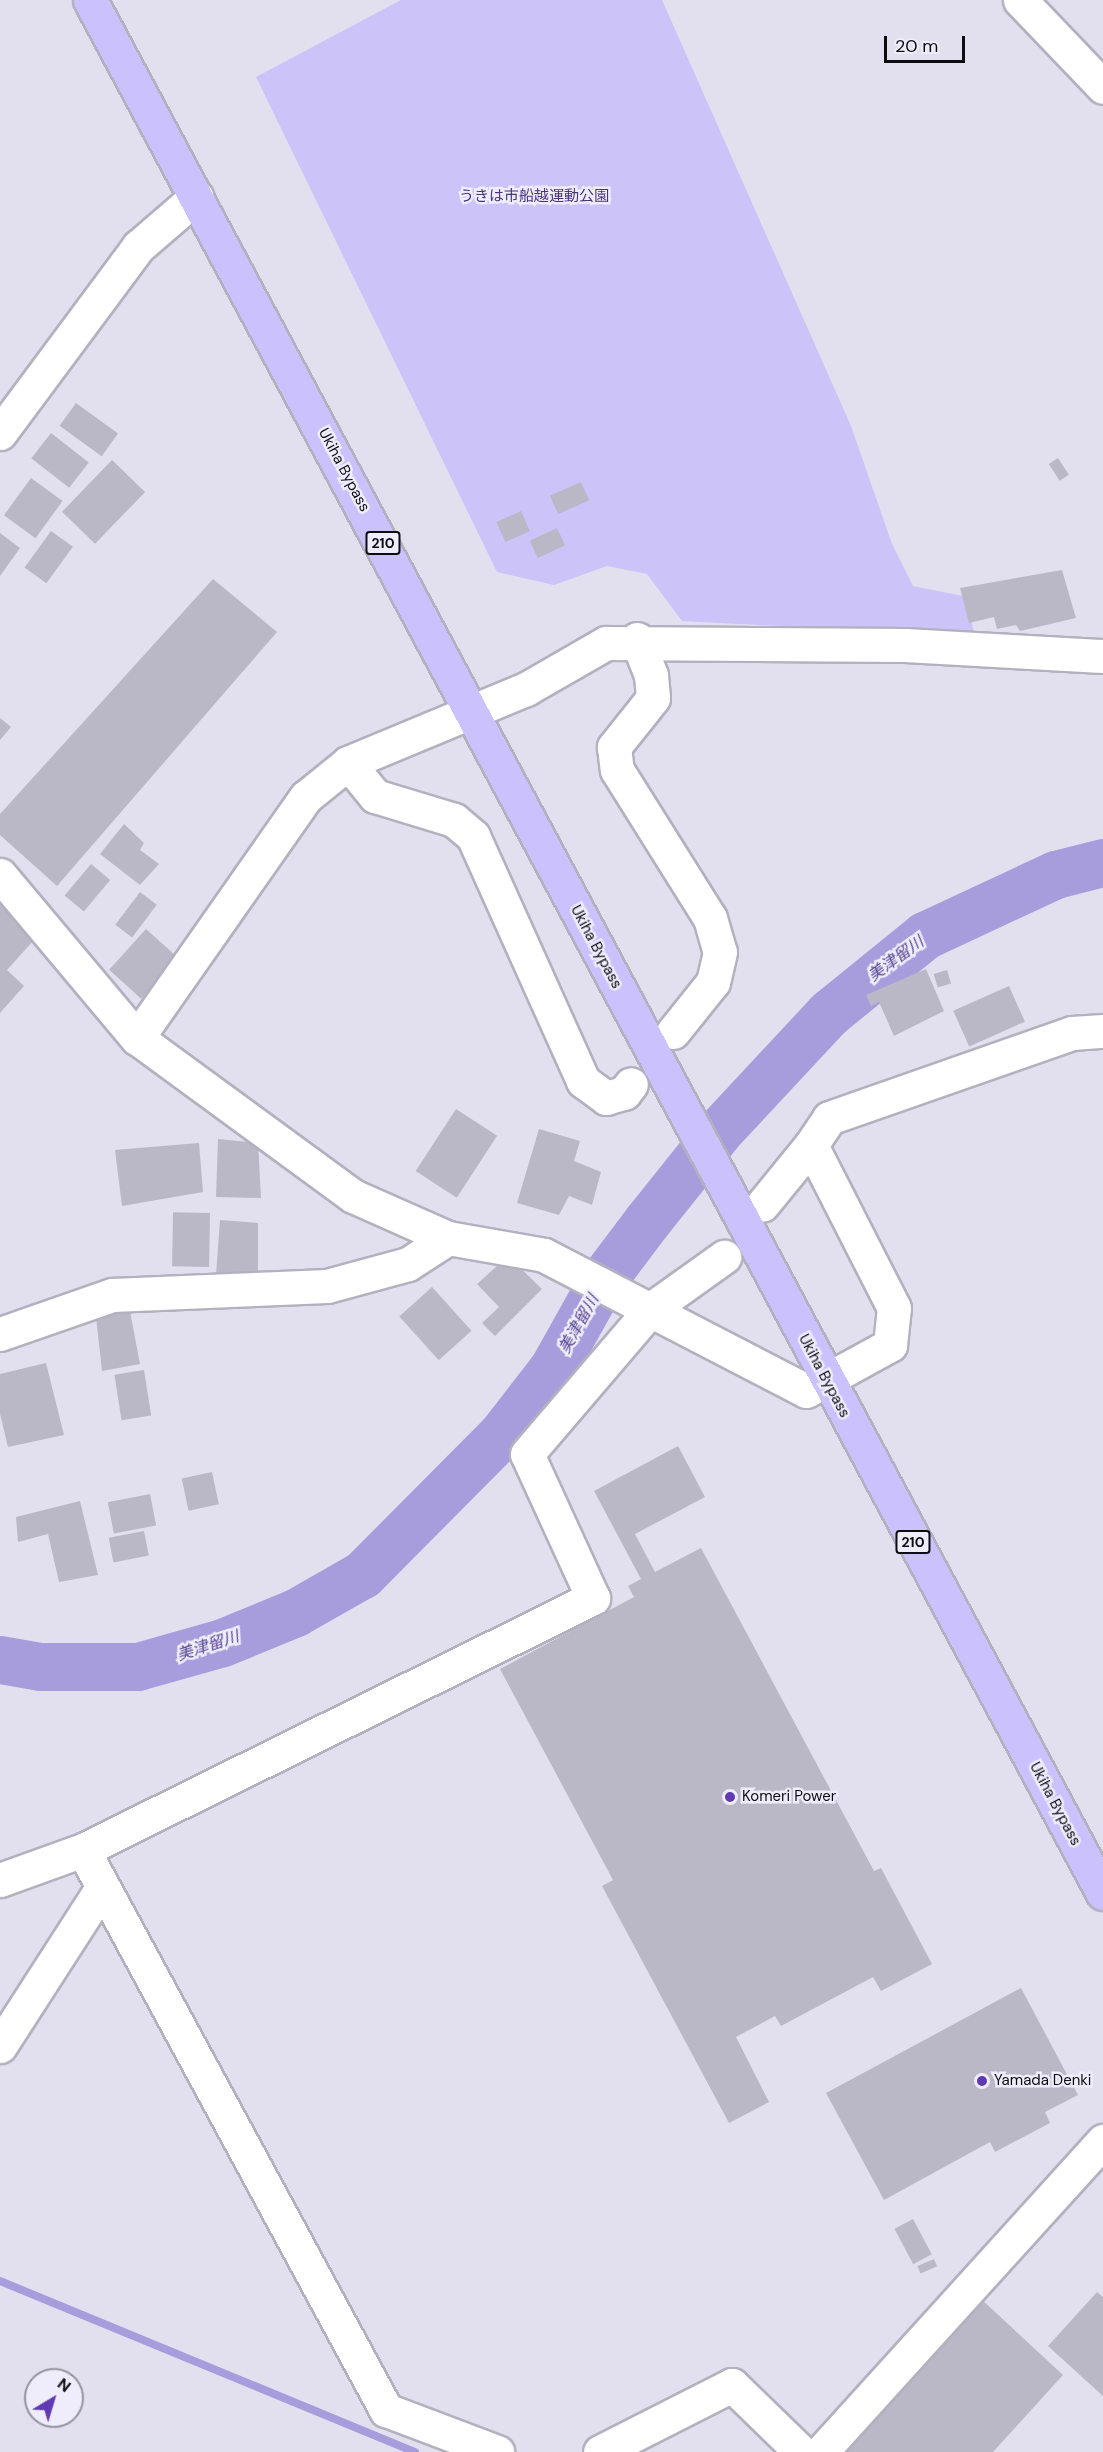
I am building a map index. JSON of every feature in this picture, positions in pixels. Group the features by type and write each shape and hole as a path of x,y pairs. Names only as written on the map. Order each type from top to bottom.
{"highway":[{"name":"Ukiha Bypass","path":"90,0 474,710 826,1381 1103,1893"}],"street":[{"path":"1020,0 1103,87"},
{"path":"0,433 138,247 196,197"},
{"path":"637,639 651,675 653,698 614,747 617,770 710,918 720,951 713,982 673,1032"},
{"path":"137,1038 306,797 348,763 526,689 606,643 637,639 905,645 1103,656"},
{"path":"348,763 375,796 454,820 473,837 583,1081 606,1098 624,1093 631,1084"},
{"path":"0,875 137,1038 353,1196 448,1238 544,1255 651,1309 789,1386 806,1391 890,1345 894,1308 811,1145"},
{"path":"762,1205 811,1145 829,1118 1072,1034 1103,1031"},
{"path":"0,1334 112,1295 327,1286 408,1264 448,1238"},
{"path":"0,1880 83,1850 593,1598 527,1454 651,1309 724,1257"},
{"path":"83,1850 386,2410 497,2452"},
{"path":"0,2046 102,1888"},
{"path":"821,2452 1103,2141"},
{"path":"600,2452 732,2385 801,2452"}],"green space":[{"name":"うきは市船越運動公園","path":"401,0 662,0 851,426 892,544 913,586 968,597 974,636 682,621 647,574 607,566 554,585 497,572 256,77"}],"building":[{"path":"76,403 118,434 102,456 60,426"},
{"path":"51,433 89,463 69,488 31,458"},
{"path":"1058,458 1069,475 1060,481 1049,464"},
{"path":"112,460 145,492 95,544 62,512"},
{"path":"31,478 63,501 36,538 4,515"},
{"path":"581,482 589,500 558,514 550,496"},
{"path":"521,511 530,531 505,542 496,522"},
{"path":"557,528 565,545 538,558 530,541"},
{"path":"51,531 73,547 46,583 25,567"},
{"path":"0,533 20,548 0,576"},
{"path":"1062,570 1076,618 1020,631 1016,625 997,629 994,617 969,623 960,588"},
{"path":"213,579 277,632 57,886 0,835 0,814"},
{"path":"0,718 11,727 0,740"},
{"path":"124,824 144,843 140,850 159,864 140,885 100,854"},
{"path":"91,864 110,880 84,911 65,895"},
{"path":"140,892 157,905 132,937 115,925"},
{"path":"0,894 42,931 7,970 24,986 0,1013"},
{"path":"146,929 178,958 141,999 109,970"},
{"path":"926,969 944,1011 894,1036 879,1002 871,1006 866,995"},
{"path":"947,970 951,983 938,987 934,974"},
{"path":"1009,986 1025,1022 969,1046 953,1011"},
{"path":"456,1109 497,1136 457,1198 416,1171"},
{"path":"539,1129 580,1141 574,1161 601,1172 592,1205 569,1196 559,1215 517,1203"},
{"path":"218,1139 258,1143 261,1198 216,1197"},
{"path":"199,1143 203,1192 122,1206 115,1150"},
{"path":"173,1212 210,1213 209,1267 172,1266"},
{"path":"220,1220 258,1223 258,1275 216,1275"},
{"path":"508,1256 542,1289 495,1336 482,1323 499,1307 477,1284"},
{"path":"432,1287 471,1331 439,1360 399,1316"},
{"path":"129,1306 140,1364 102,1371 95,1308"},
{"path":"46,1363 64,1435 8,1447 0,1414 0,1374"},
{"path":"144,1370 151,1415 122,1420 114,1375"},
{"path":"678,1446 705,1497 635,1534 655,1572 701,1548 874,1871 881,1868 932,1964 881,1991 873,1977 781,2026 775,2016 736,2037 769,2102 729,2123 602,1886 613,1880 500,1669 634,1597 628,1586 641,1579 594,1491"},
{"path":"212,1472 219,1504 189,1511 182,1478"},
{"path":"150,1494 156,1525 114,1534 108,1502"},
{"path":"80,1501 98,1575 59,1582 48,1534 18,1542 16,1517"},
{"path":"144,1531 149,1556 113,1562 109,1538"},
{"path":"1021,1988 1078,2095 1045,2112 1050,2123 995,2152 990,2142 884,2200 826,2093"},
{"path":"913,2219 932,2254 913,2264 894,2229"},
{"path":"934,2259 937,2266 921,2273 917,2266"},
{"path":"1097,2292 1103,2297 1103,2396 1048,2346"},
{"path":"980,2298 1063,2375 993,2452 840,2452"}],"waterway":[{"name":"美津留川","path":"0,1660 41,1667 138,1667 223,1643 296,1613 363,1575 503,1434 554,1368 602,1282 648,1221 719,1132 829,1014 925,936 1056,875 1103,863"},
{"path":"0,2281 415,2452"}],"place":[{"name":"Komeri Power","path":"730,1797"},
{"name":"Yamada Denki","path":"982,2081"}]}
